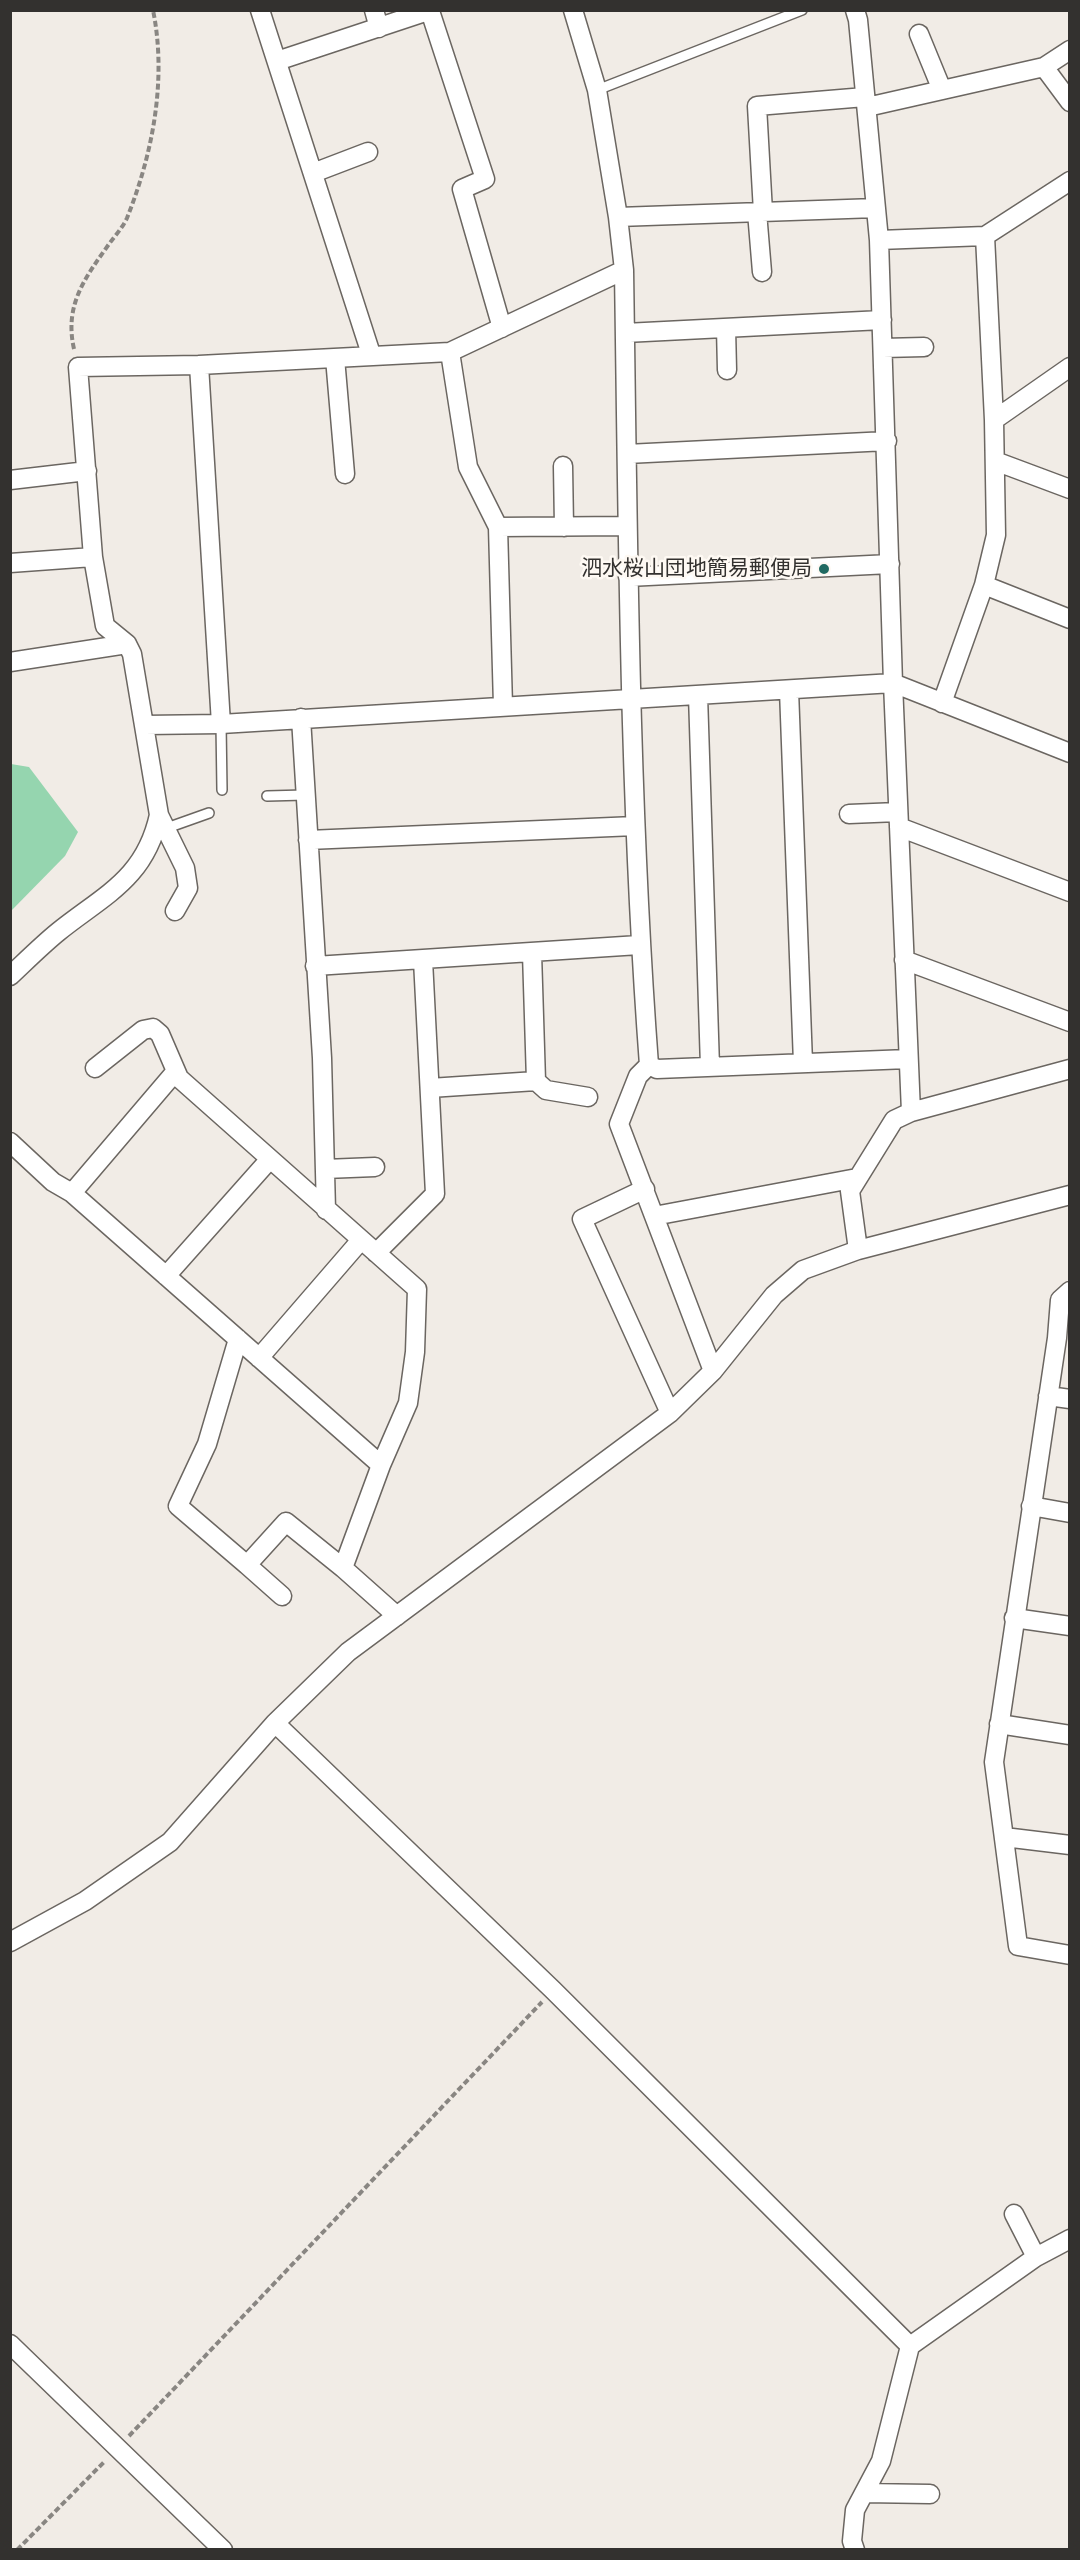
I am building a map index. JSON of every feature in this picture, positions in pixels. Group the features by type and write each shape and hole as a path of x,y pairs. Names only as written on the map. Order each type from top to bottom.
{"street":[{"path":"261,10 371,354"},
{"path":"573,10 597,90 618,217 624,270 630,700 639,945 649,1065 638,1076 619,1124 713,1371"},
{"path":"855,10 858,20 879,240 893,683 911,1112"},
{"path":"277,61 376,19 430,11 485,179 462,189 502,328"},
{"path":"919,34 942,90"},
{"path":"762,272 757,106 866,102 942,90 1044,67 1070,50"},
{"path":"1044,67 1070,102"},
{"path":"313,173 368,152"},
{"path":"879,240 985,236 1070,181"},
{"path":"618,217 876,208"},
{"path":"942,703 984,585 996,536 994,420 985,236"},
{"path":"175,910 188,888 185,868 161,823 132,654 126,645 105,626 93,556 78,367 199,365 371,354 450,352 624,270"},
{"path":"625,333 882,320"},
{"path":"726,328 727,370"},
{"path":"883,348 924,347"},
{"path":"450,352 468,467 498,527 503,706"},
{"path":"335,358 345,474"},
{"path":"199,365 221,724"},
{"path":"994,420 1070,367"},
{"path":"627,454 887,441"},
{"path":"995,461 1070,489"},
{"path":"563,466 564,527"},
{"path":"10,480 87,471"},
{"path":"498,527 627,526"},
{"path":"10,563 93,556"},
{"path":"628,577 890,564"},
{"path":"984,585 1070,619"},
{"path":"10,662 126,645"},
{"path":"145,725 221,724 893,683 1070,753"},
{"path":"789,690 803,1063"},
{"path":"698,696 710,1067"},
{"path":"301,718 322,1058 326,1210"},
{"path":"849,814 898,819 1070,892"},
{"path":"10,976 58,932 119,887 154,839 161,823"},
{"path":"308,840 635,826"},
{"path":"315,966 639,945"},
{"path":"532,953 536,1081"},
{"path":"376,1253 435,1194 423,960"},
{"path":"904,960 1070,1022"},
{"path":"95,1068 143,1030 153,1028 160,1034 179,1078 417,1289 415,1353 408,1403 381,1466 343,1568"},
{"path":"649,1065 657,1069 908,1059"},
{"path":"858,1250 850,1191 894,1120 911,1112 1070,1070"},
{"path":"72,1193 176,1071"},
{"path":"430,1088 536,1081 546,1090 588,1097"},
{"path":"10,1142 53,1182 72,1193 381,1466"},
{"path":"166,1276 270,1159"},
{"path":"325,1169 375,1167"},
{"path":"654,1216 857,1178"},
{"path":"645,1190 582,1219 670,1413"},
{"path":"10,1942 85,1901 170,1842 275,1723 348,1652 670,1413 713,1371 774,1294 803,1270 858,1250 1070,1195"},
{"path":"260,1358 361,1240"},
{"path":"1070,1291 1060,1300 994,1762 1018,1946 1070,1954"},
{"path":"238,1339 207,1444 178,1506 282,1596"},
{"path":"1048,1396 1070,1399"},
{"path":"1031,1506 1070,1513"},
{"path":"248,1565 286,1522 398,1616"},
{"path":"1014,1618 1070,1626"},
{"path":"275,1723 553,1990 910,2346"},
{"path":"999,1724 1070,1735"},
{"path":"1004,1837 1070,1845"},
{"path":"1014,2214 1036,2257"},
{"path":"855,2550 852,2541 855,2510 881,2461 910,2346 1036,2257 1070,2239"},
{"path":"10,2344 223,2550"},
{"path":"864,2493 930,2494"}],"lane":[{"path":"597,90 802,10"},
{"path":"221,724 222,790"},
{"path":"267,796 305,795"},
{"path":"161,823 209,813"}],"path":[{"path":"78,367 72,338 73,304 84,280 126,220 147,158 160,74 153,10"},
{"path":"17,2550 553,1990"}],"green space":[{"path":"11,764 29,767 78,832 65,856 11,911"}],"place":[{"name":"泗水桜山団地簡易郵便局","path":"824,569"}]}
